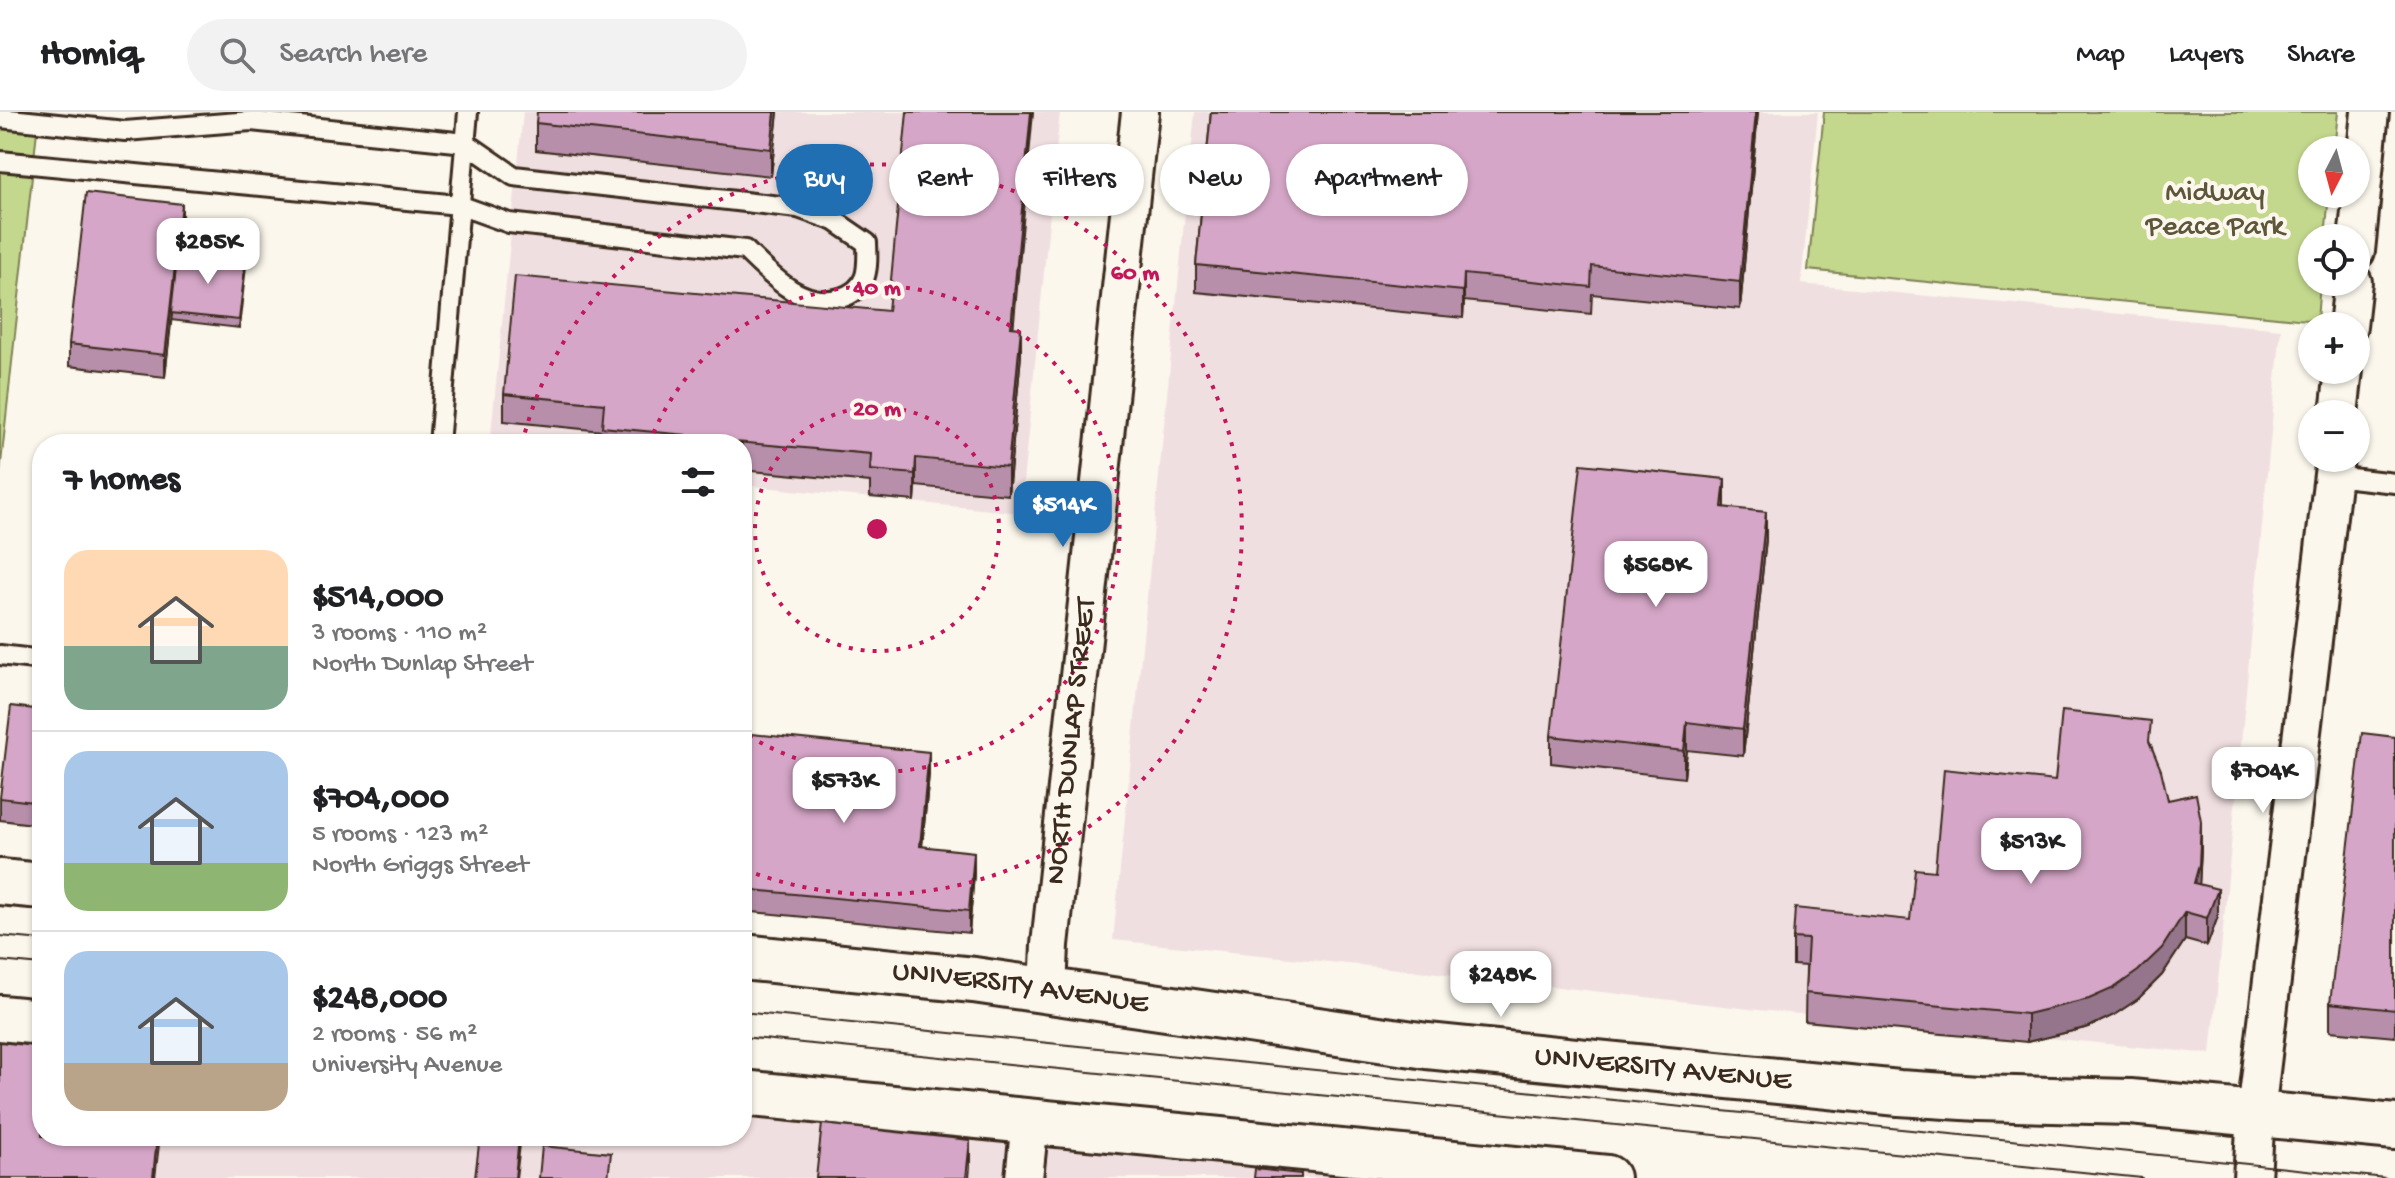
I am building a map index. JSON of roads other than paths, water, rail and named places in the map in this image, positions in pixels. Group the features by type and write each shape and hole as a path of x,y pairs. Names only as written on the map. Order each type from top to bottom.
{"main road":[{"path":"0,882 32,885"},
{"name":"UNIVERSITY AVENUE","path":"752,958 1048,990 1443,1048 1899,1093 2130,1102 2395,1127"},
{"path":"0,1018 32,1021"},
{"path":"752,1094 1605,1178"}],"street":[{"name":"NORTH DUNLAP STREET","path":"1048,990 1050,945 1140,112"},
{"path":"2359,224 2370,112"},
{"path":"2252,1178 2256,1113 2333,472"},
{"path":"1024,1178 1030,1121"}],"lane":[{"path":"440,434 468,112"},
{"path":"0,118 125,131 251,121 466,143 514,176 798,208 835,221 867,243 868,273 853,294 828,302 801,296 745,250 509,223 459,205 0,161"},
{"path":"2353,472 2395,483"},
{"path":"0,655 32,659"}],"tram line":[{"path":"0,936 32,939"},
{"path":"0,961 32,964"},
{"path":"752,1013 2386,1178"},
{"path":"752,1038 2142,1178"}],"park label":[{"name":"Midway Peace Park","path":"2215,211"}]}
